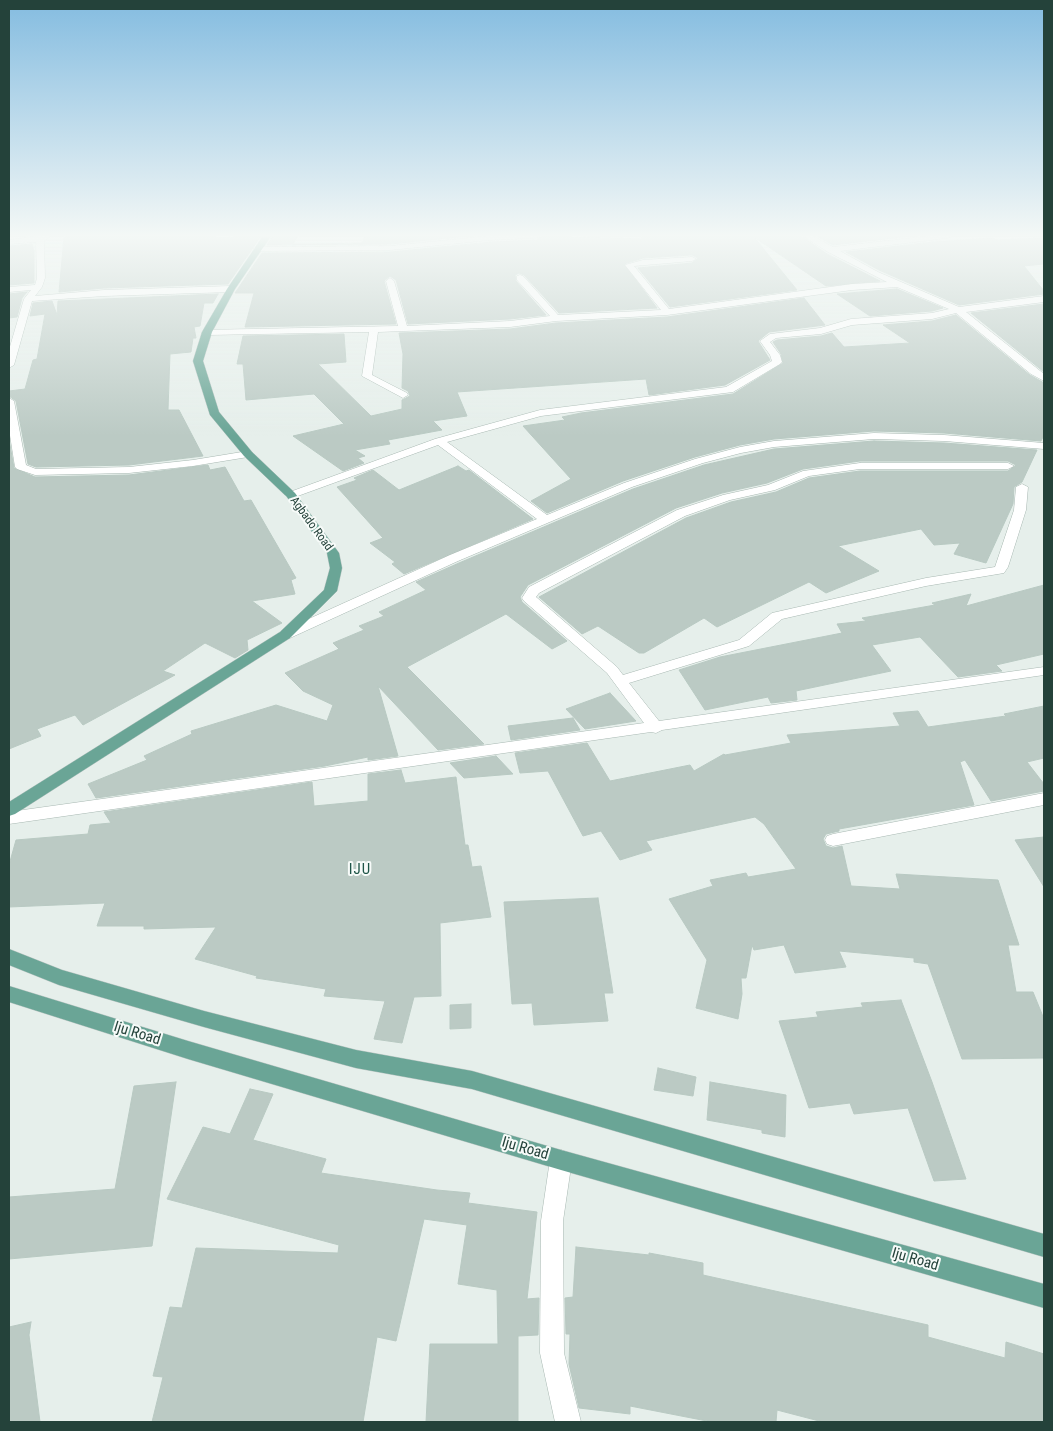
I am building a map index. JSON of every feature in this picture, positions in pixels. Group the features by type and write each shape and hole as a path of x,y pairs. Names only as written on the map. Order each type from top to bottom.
{"main road":[{"name":"Agbado Road","path":"9,810 285,635 330,591 336,568 333,553 291,495 248,454 214,413 198,360 206,332 223,303"},
{"path":"9,957 59,977 204,1019 356,1059 472,1080 1044,1246"},
{"name":"Iju Road","path":"9,994 561,1160 1044,1296"}],"street":[{"path":"9,365 27,303"},
{"path":"396,303 403,329"},
{"path":"542,303 556,318"},
{"path":"660,303 667,312"},
{"path":"206,332 374,330 510,324 556,318 667,312 735,303"},
{"path":"941,303 958,310 1044,378"},
{"path":"291,495 439,441 540,414 723,391 734,387 777,362 775,355 765,341 773,336 821,331 851,322 932,316 958,310 1014,303"},
{"path":"374,330 367,376 403,395"},
{"path":"9,401 15,468 35,472 129,470 193,464 248,454"},
{"path":"285,635 454,558 628,485 698,461 774,444 874,436 944,438 1044,446"},
{"path":"439,441 545,520"},
{"path":"656,728 612,670 529,598 534,590 681,513 727,497 771,488 808,473 860,466 1008,466"},
{"path":"620,681 744,642 777,616 926,582 999,570 1002,567 1020,510 1022,487"},
{"path":"9,818 656,728 1044,671"},
{"path":"833,840 1044,798"},
{"path":"561,1160 552,1221 554,1286 552,1353 568,1422"}],"building":[{"path":"9,303 21,303 17,317 9,318"},
{"path":"33,303 53,303 57,315 58,303 213,303 204,303 200,326 194,327 196,338 193,338 191,352 170,354 168,410 179,410 203,456 129,465 36,467 28,464 16,401 9,396 9,391 25,389 33,360 37,359 45,314 30,316"},
{"path":"251,303 390,303 396,324 245,327"},
{"path":"402,303 535,303 546,315 510,319 408,324"},
{"path":"550,303 653,303 657,308 559,313"},
{"path":"667,303 702,303 670,307"},
{"path":"770,303 808,303 825,325 769,332 758,341 770,360 725,385 649,395 646,379 457,392 467,416 433,421 442,430 388,440 390,444 355,450 365,456 358,458 364,463 343,471 293,436 344,424 314,394 246,400 243,364 237,364 243,336 344,334 346,362 318,364 371,416 402,409 402,400 410,396 408,391 402,388 403,354 399,333 510,329 556,323 667,317"},
{"path":"850,303 930,303 943,308 932,311 870,316"},
{"path":"954,303 976,303 959,305"},
{"path":"1044,304 1044,372 971,313"},
{"path":"956,315 1030,375 1044,383 1044,435 1041,441 944,433 874,431 774,439 740,445 695,457 623,481 547,513 531,501 571,479 523,426 565,420 562,417 581,413 733,394 783,363 781,354 773,342 777,340 821,336 832,333 844,347 910,343 883,325 932,321"},
{"path":"9,439 14,468 35,477 129,475 208,465 210,470 225,467 244,501 251,500 296,578 291,580 295,594 252,601 282,623 247,640 248,650 235,658 205,643 163,671 175,675 83,725 75,715 37,729 41,736 9,749"},
{"path":"874,441 944,443 1037,450 1022,482 1014,487 1013,504 986,563 954,554 960,543 934,545 921,529 838,546 879,571 826,593 809,582 717,627 704,618 644,653 639,653 598,626 582,634 539,597 686,518 731,502 776,492 809,478 860,471 1008,471 1016,465 1008,461 860,461 803,469 767,483 722,493 676,508 528,585 520,597 522,602 567,641 552,649 506,614 407,667 484,744 438,750 378,686 398,756 368,760 368,757 325,766 96,798 88,784 147,760 144,756 192,734 191,731 276,705 327,721 333,705 303,691 285,673 339,649 333,643 364,630 359,626 384,616 379,612 426,590 416,582 459,563 633,489 704,465 774,449"},
{"path":"458,466 466,471 469,470 533,519 404,574 392,564 395,562 370,543 383,538 337,487 357,480 354,478 373,470 399,490"},
{"path":"1044,585 1044,654 996,665 1002,671 958,677 920,637 872,645 891,671 796,691 797,700 771,703 768,697 705,710 679,670 720,657 842,633 837,624 866,621 862,618 935,605 932,603 971,594 966,606"},
{"path":"610,693 636,721 585,729 566,709"},
{"path":"1044,706 1044,758 1027,762 1044,784 1044,791 991,801 965,760 960,762 974,805 839,829 839,831 826,834 823,839 826,846 833,848 842,846 851,886 900,889 896,874 998,880 1019,945 1008,945 1016,992 1033,992 1044,1019 1044,1058 962,1059 928,964 914,962 914,958 839,951 846,967 795,973 784,945 754,950 752,945 746,978 741,978 742,994 738,1019 696,1008 707,960 669,899 713,886 710,880 746,873 748,877 796,869 764,824 755,817 646,841 652,850 620,860 601,831 583,836 548,771 520,773 515,753 587,743 610,781 690,765 694,771 724,754 791,743 787,735 900,726 893,713 918,711 928,727 1006,716 1004,714"},
{"path":"573,718 580,730 511,740 508,726"},
{"path":"496,756 513,774 464,778 450,763"},
{"path":"401,770 405,783 456,777 465,845 468,845 472,867 481,866 491,917 440,923 441,996 414,997 402,1043 374,1039 385,1001 324,996 326,989 256,978 257,976 195,959 216,927 144,929 144,926 97,926 105,903 9,907 9,865 16,840 88,834 90,825 111,823 104,812 312,782 314,806 368,801 368,774"},
{"path":"1044,837 1044,887 1015,840"},
{"path":"598,898 613,993 604,993 608,1021 534,1025 532,1003 512,1004 504,902"},
{"path":"901,1000 966,1179 934,1181 908,1108 854,1114 850,1103 809,1108 779,1021 818,1017 816,1012 863,1007 861,1003"},
{"path":"471,1004 471,1028 450,1029 450,1005"},
{"path":"658,1068 696,1077 693,1096 654,1090"},
{"path":"176,1082 152,1246 9,1259 9,1197 115,1189 134,1086"},
{"path":"710,1082 786,1095 785,1137 762,1133 762,1130 707,1120"},
{"path":"250,1089 273,1094 253,1140 326,1159 321,1173 470,1193 468,1203 537,1212 527,1299 539,1298 538,1335 518,1336 518,1422 426,1422 430,1344 498,1344 497,1290 458,1284 467,1225 424,1219 396,1341 377,1337 363,1422 152,1422 163,1377 153,1376 170,1307 182,1308 196,1248 338,1253 339,1245 167,1199 203,1127 230,1134"},
{"path":"576,1247 649,1255 649,1253 703,1263 703,1275 928,1325 928,1337 1005,1358 1006,1342 1044,1354 1044,1422 823,1422 777,1410 776,1422 712,1422 630,1406 630,1414 579,1408 569,1364 570,1334 566,1334 565,1298 573,1297"},
{"path":"31,1322 29,1335 40,1422 9,1422 9,1327"}],"district":[{"name":"IJU","path":"360,870"}]}
